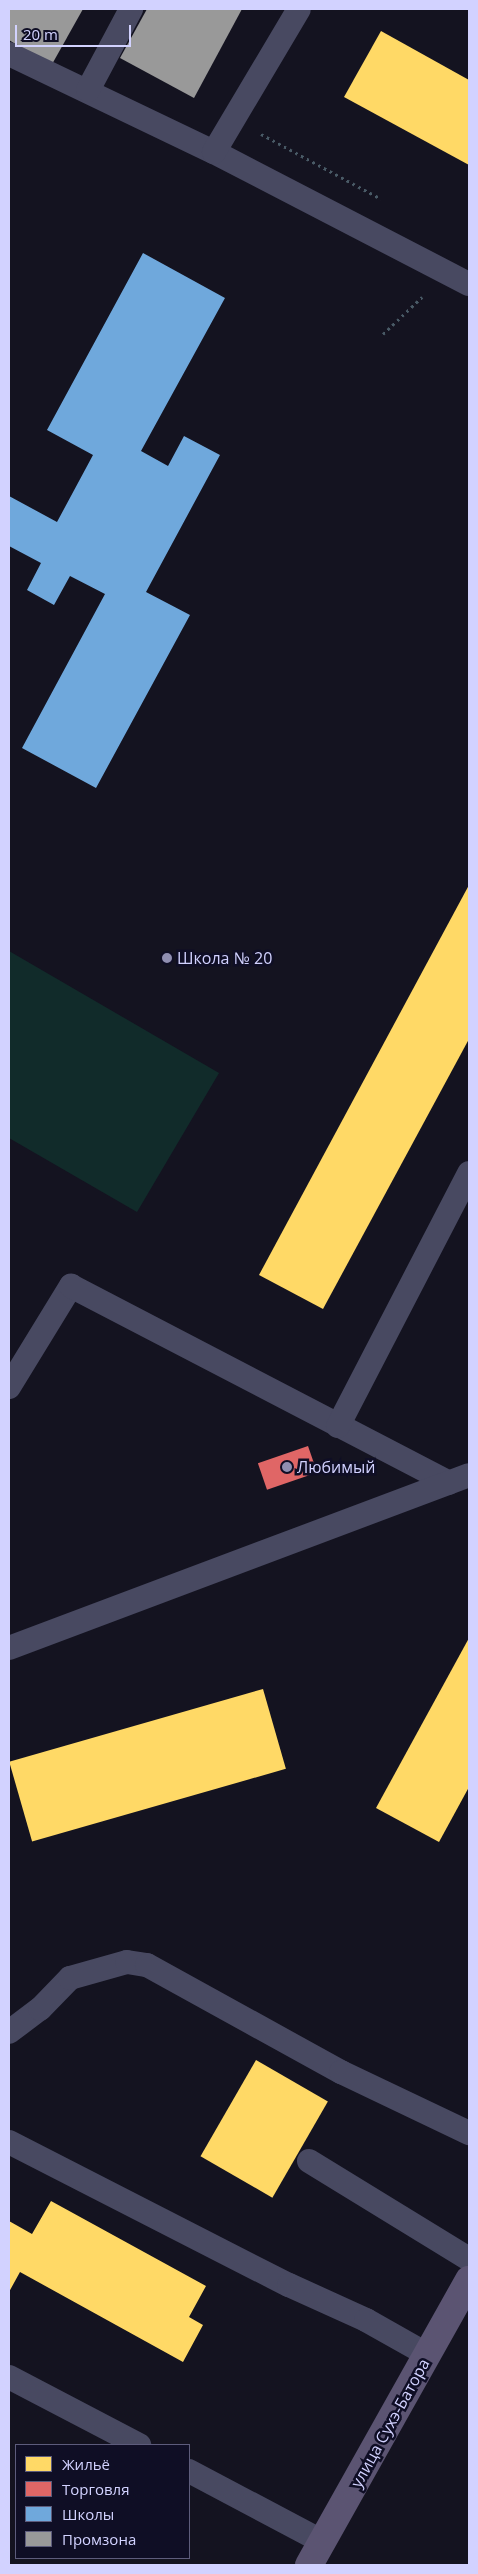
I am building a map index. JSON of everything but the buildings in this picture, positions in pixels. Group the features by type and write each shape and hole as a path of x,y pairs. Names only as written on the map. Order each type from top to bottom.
{"main road":[{"name":"улица Сухэ-Батора","path":"309,2565 469,2280"}],"lane":[{"path":"88,90 131,9"},
{"path":"214,152 299,9"},
{"path":"9,54 88,90 214,152 469,284"},
{"path":"338,1426 469,1173"},
{"path":"9,1387 71,1286 338,1426 459,1479"},
{"path":"9,1648 459,1479"},
{"path":"9,2032 40,2009 70,1978 127,1962 147,1965 341,2072 469,2133"},
{"path":"9,2142 289,2285 366,2320 428,2355"},
{"path":"309,2160 469,2259"},
{"path":"9,2377 137,2444"},
{"path":"190,2472 323,2542"}],"path":[{"path":"233,119 391,204"}],"green space":[{"path":"9,951 219,1073 137,1212 9,1138"}],"place":[{"name":"Школа № 20","path":"167,958"},
{"name":"Любимый","path":"287,1467"}]}
